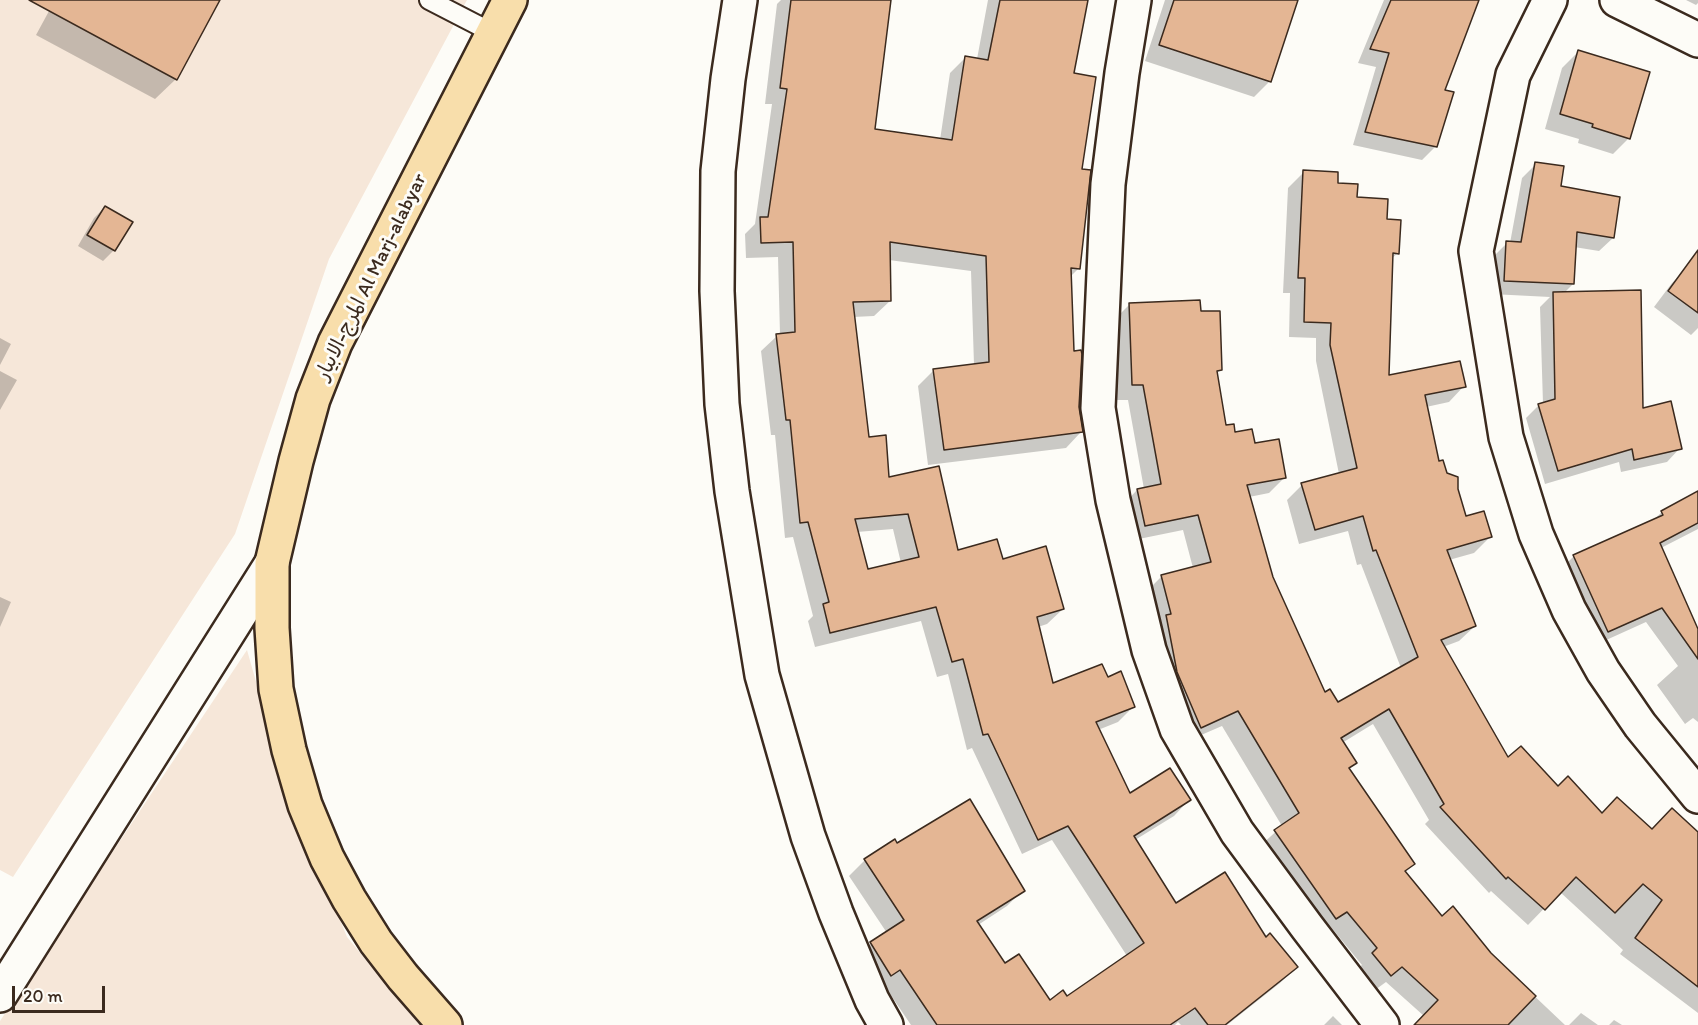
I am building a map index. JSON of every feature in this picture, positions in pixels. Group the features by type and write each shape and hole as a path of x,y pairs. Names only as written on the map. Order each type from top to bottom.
{"main road":[{"name":"المرج-الابيار Al Marj-alabyar","path":"445,1025 403,977 370,933 338,878 305,805 289,750 276,689 272,628 272,563 313,399 335,343 510,0"}],"street":[{"path":"740,0 728,79 718,193 717,291 722,404 732,491 762,675 808,836 836,913 872,1000 886,1025"},
{"path":"1134,0 1108,184 1098,408 1113,500 1149,650 1177,729 1237,832 1382,1025"},
{"path":"1550,0 1513,75 1476,251 1506,437 1536,534 1569,610 1603,671 1640,726 1698,796"},
{"path":"1617,0 1698,40"},
{"path":"0,995 272,563"}],"lane":[{"path":"429,0 493,33"}],"shaded area":[{"path":"0,0 467,0 329,259 235,534 13,877 0,870"},
{"path":"247,650 284,780 347,937 420,1025 0,1025 0,1021"}],"building":[{"path":"29,0 220,0 177,80"},
{"path":"791,0 891,0 875,129 952,140 965,56 988,60 1000,0 1088,0 1074,73 1096,77 1082,169 1091,170 1080,269 1071,268 1074,351 1081,350 1082,354 1079,407 1083,432 944,450 933,369 989,362 986,256 890,242 891,301 853,302 869,437 886,435 889,477 939,466 958,550 997,539 1003,559 1046,546 1064,609 1037,617 1053,683 1102,664 1108,677 1121,671 1135,707 1096,722 1130,793 1170,768 1191,800 1134,836 1176,903 1225,872 1266,937 1270,933 1298,967 1225,1025 1208,1025 1195,1008 1170,1025 937,1025 900,970 891,976 870,942 904,920 864,859 895,839 897,843 970,799 1025,891 977,921 1005,963 1019,954 1050,1000 1063,990 1067,996 1144,943 1068,826 1038,840 988,734 983,735 963,659 952,662 936,607 830,633 823,604 829,602 808,522 800,523 790,420 786,420 776,334 795,332 793,242 761,243 760,217 768,217 787,89 780,88","holes":["908,514 919,557 868,569 855,519"]},
{"path":"1174,0 1298,0 1271,82 1159,45"},
{"path":"1391,0 1479,0 1445,90 1454,92 1437,147 1365,132 1389,53 1370,49"},
{"path":"1578,50 1650,72 1630,139 1560,114"},
{"path":"1535,162 1564,166 1561,186 1620,197 1614,238 1577,232 1574,284 1504,281 1506,241 1521,242"},
{"path":"1303,170 1338,172 1338,183 1358,184 1357,197 1388,199 1387,219 1401,220 1399,254 1393,253 1389,375 1460,361 1466,387 1425,395 1439,461 1443,460 1447,473 1458,477 1458,489 1466,516 1484,511 1492,537 1447,550 1476,626 1441,640 1508,757 1521,746 1558,786 1568,776 1602,813 1617,797 1652,829 1672,808 1698,832 1698,987 1635,938 1662,900 1643,884 1615,913 1576,877 1545,910 1508,877 1506,879 1440,807 1444,804 1389,709 1341,738 1357,763 1349,768 1415,864 1405,871 1442,916 1453,906 1491,953 1536,996 1508,1025 1414,1025 1438,1000 1402,967 1391,976 1372,953 1377,948 1347,912 1336,919 1274,830 1299,813 1238,711 1201,728 1177,672 1166,615 1171,614 1161,575 1211,562 1198,515 1145,526 1137,489 1161,484 1143,385 1132,385 1129,303 1200,300 1201,311 1220,311 1222,370 1217,371 1226,425 1234,424 1235,432 1252,429 1255,443 1279,439 1286,478 1247,485 1273,577 1325,692 1330,689 1338,702 1418,657 1376,550 1373,551 1363,516 1315,530 1301,483 1357,468 1330,345 1331,323 1304,322 1305,278 1298,278"},
{"path":"105,206 133,222 115,251 87,235"},
{"path":"1698,250 1698,313 1668,291"},
{"path":"1641,290 1643,408 1671,401 1682,449 1634,460 1632,449 1558,471 1538,404 1555,399 1553,292"},
{"path":"1698,491 1698,523 1660,543 1698,629 1698,659 1662,608 1608,632 1573,555 1663,515 1661,511"}]}
